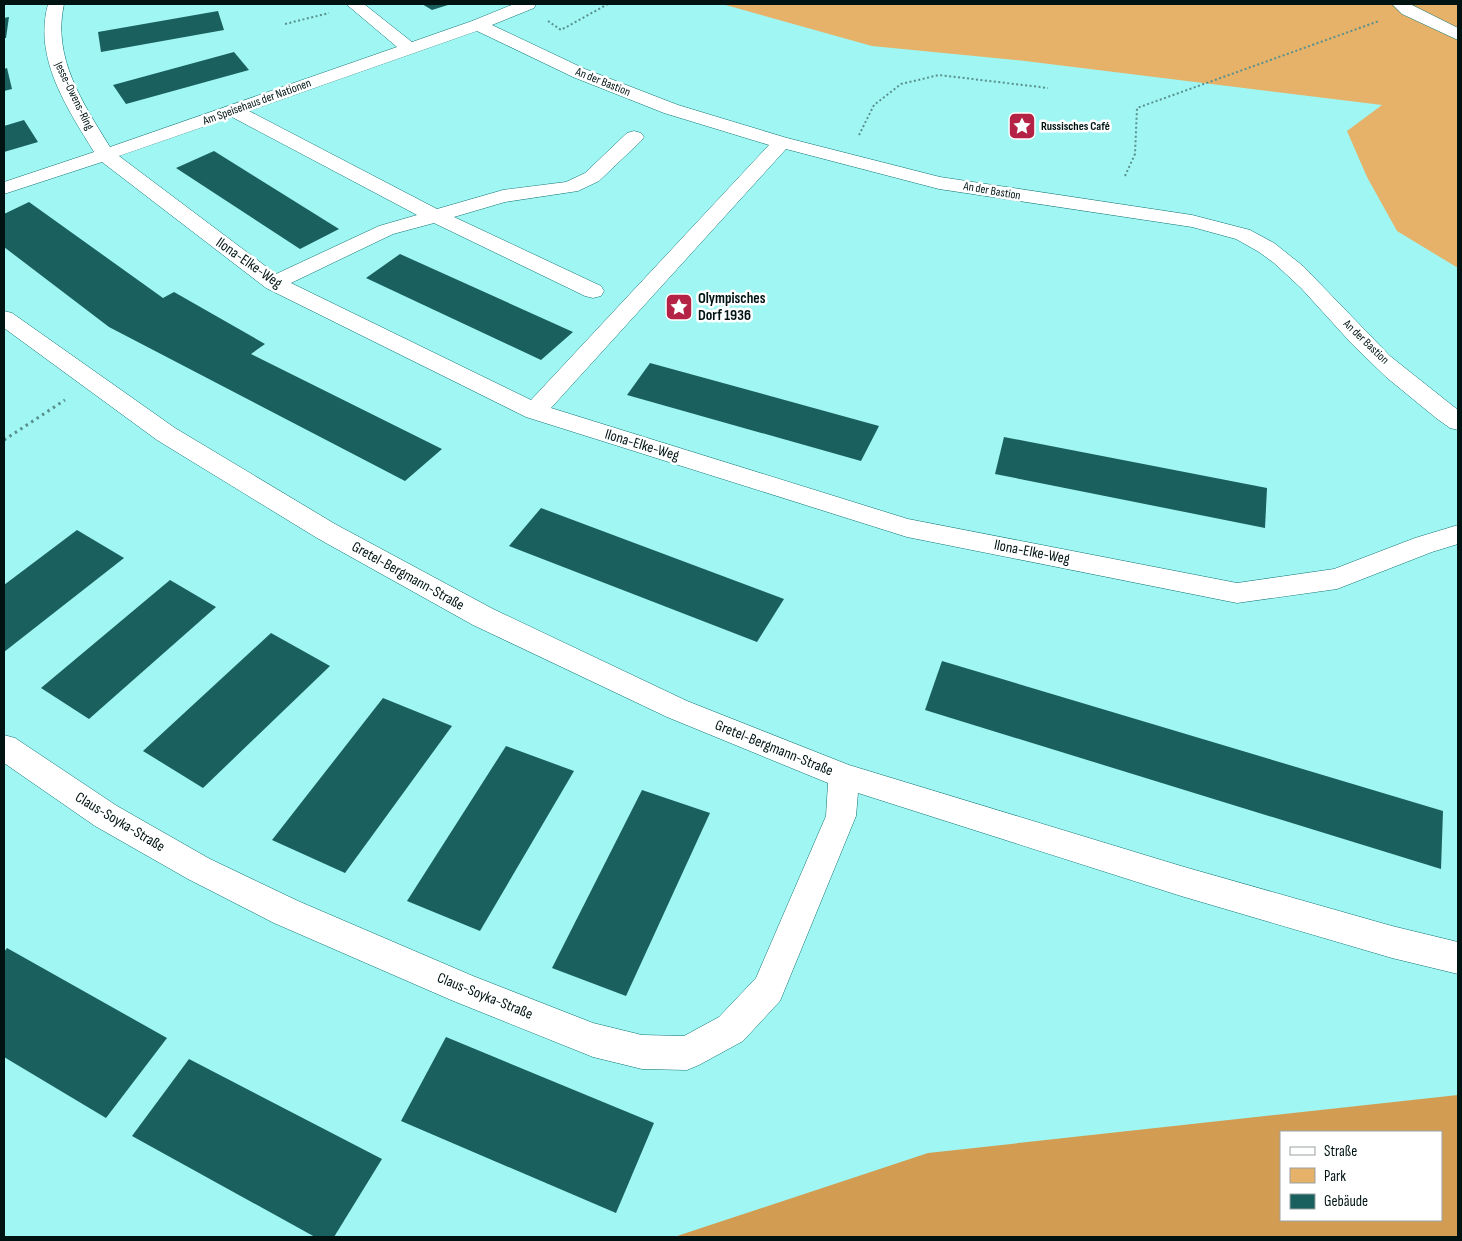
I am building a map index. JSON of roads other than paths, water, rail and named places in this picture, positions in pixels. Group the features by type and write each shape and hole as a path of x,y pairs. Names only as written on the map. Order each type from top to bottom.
{"street":[{"name":"Jesse-Owens-Ring","path":"56,4 52,22 57,65 78,110 105,155"},
{"name":"Am Speisehaus der Nationen","path":"4,188 105,155 478,25 528,4"},
{"path":"355,5 408,48"},
{"path":"1404,7 1458,35"},
{"name":"An der Bastion","path":"478,25 579,73 671,109 780,142 939,183 1221,226 1251,238 1278,255 1314,288 1359,339 1430,402 1458,422"},
{"path":"233,110 409,204 594,291"},
{"path":"274,283 386,230 503,196 571,187 592,176 634,137"},
{"path":"534,411 777,149 780,142"},
{"name":"Ilona-Elke-Weg","path":"105,155 274,283 534,411 907,528 1238,593 1337,579 1424,545 1458,534"},
{"name":"Gretel-Bergmann-Straße","path":"4,318 166,434 326,531 483,617 677,709 844,776 1181,881 1392,942 1458,958"},
{"name":"Claus-Soyka-Straße","path":"4,747 106,816 199,869 286,912 463,988 583,1036 642,1052 687,1053 731,1028 768,989 840,816 844,776"}],"place":[{"name":"Russisches Café","path":"1022,126"},
{"name":"Olympisches Dorf 1936","path":"679,307"}]}
